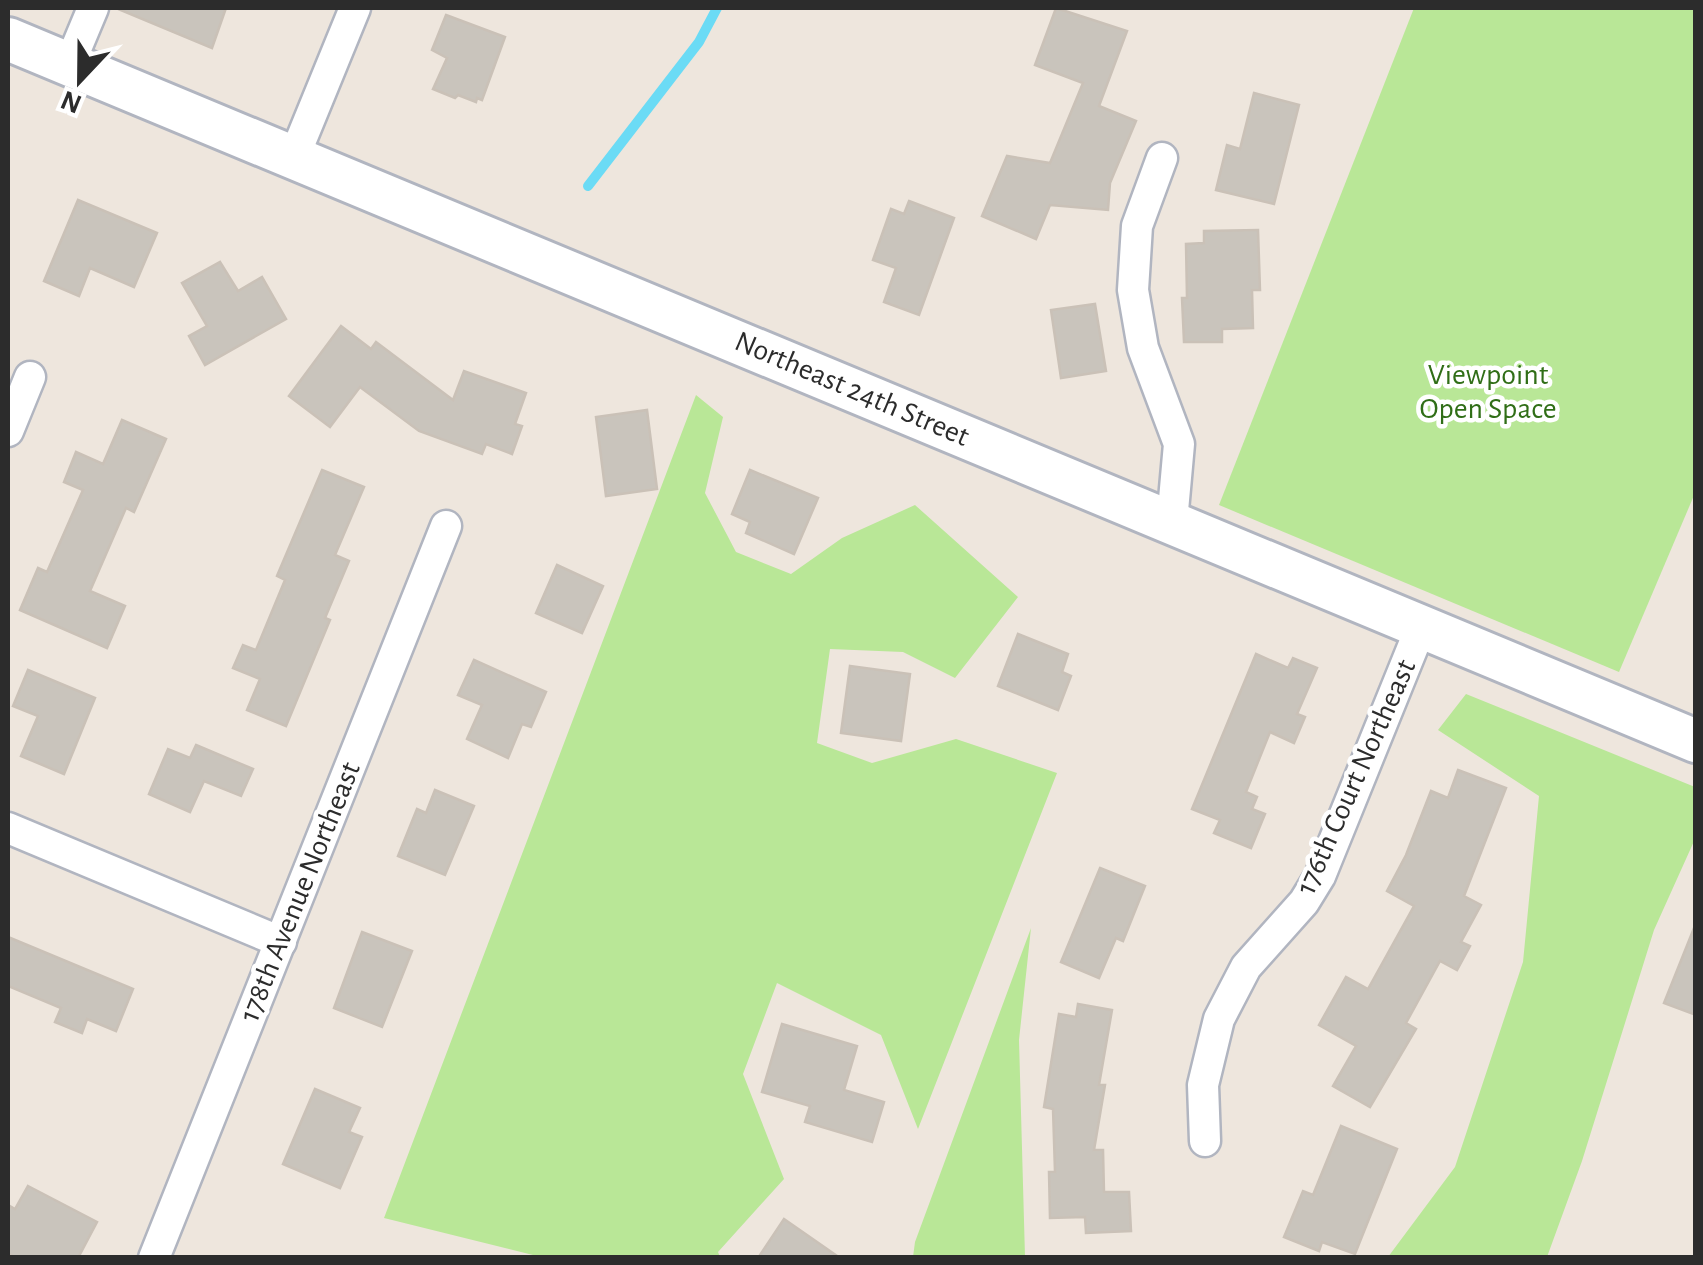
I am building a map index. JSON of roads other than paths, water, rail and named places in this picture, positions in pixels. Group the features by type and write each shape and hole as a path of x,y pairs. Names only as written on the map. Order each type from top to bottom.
{"main road":[{"name":"Northeast 24th Street","path":"8,39 1696,741"}],"street":[{"path":"70,63 92,8"},
{"path":"294,156 355,8"},
{"path":"1162,158 1137,226 1133,290 1143,348 1179,444 1172,522"},
{"path":"8,431 30,377"},
{"name":"178th Avenue Northeast","path":"154,1258 446,526"},
{"name":"176th Court Northeast","path":"1205,1141 1203,1086 1219,1019 1246,967 1304,902 1320,876 1421,626"},
{"path":"8,828 281,942"}],"waterway":[{"path":"588,186 699,42 717,8"}],"park label":[{"name":"Viewpoint Open Space","path":"1488,392"}]}
